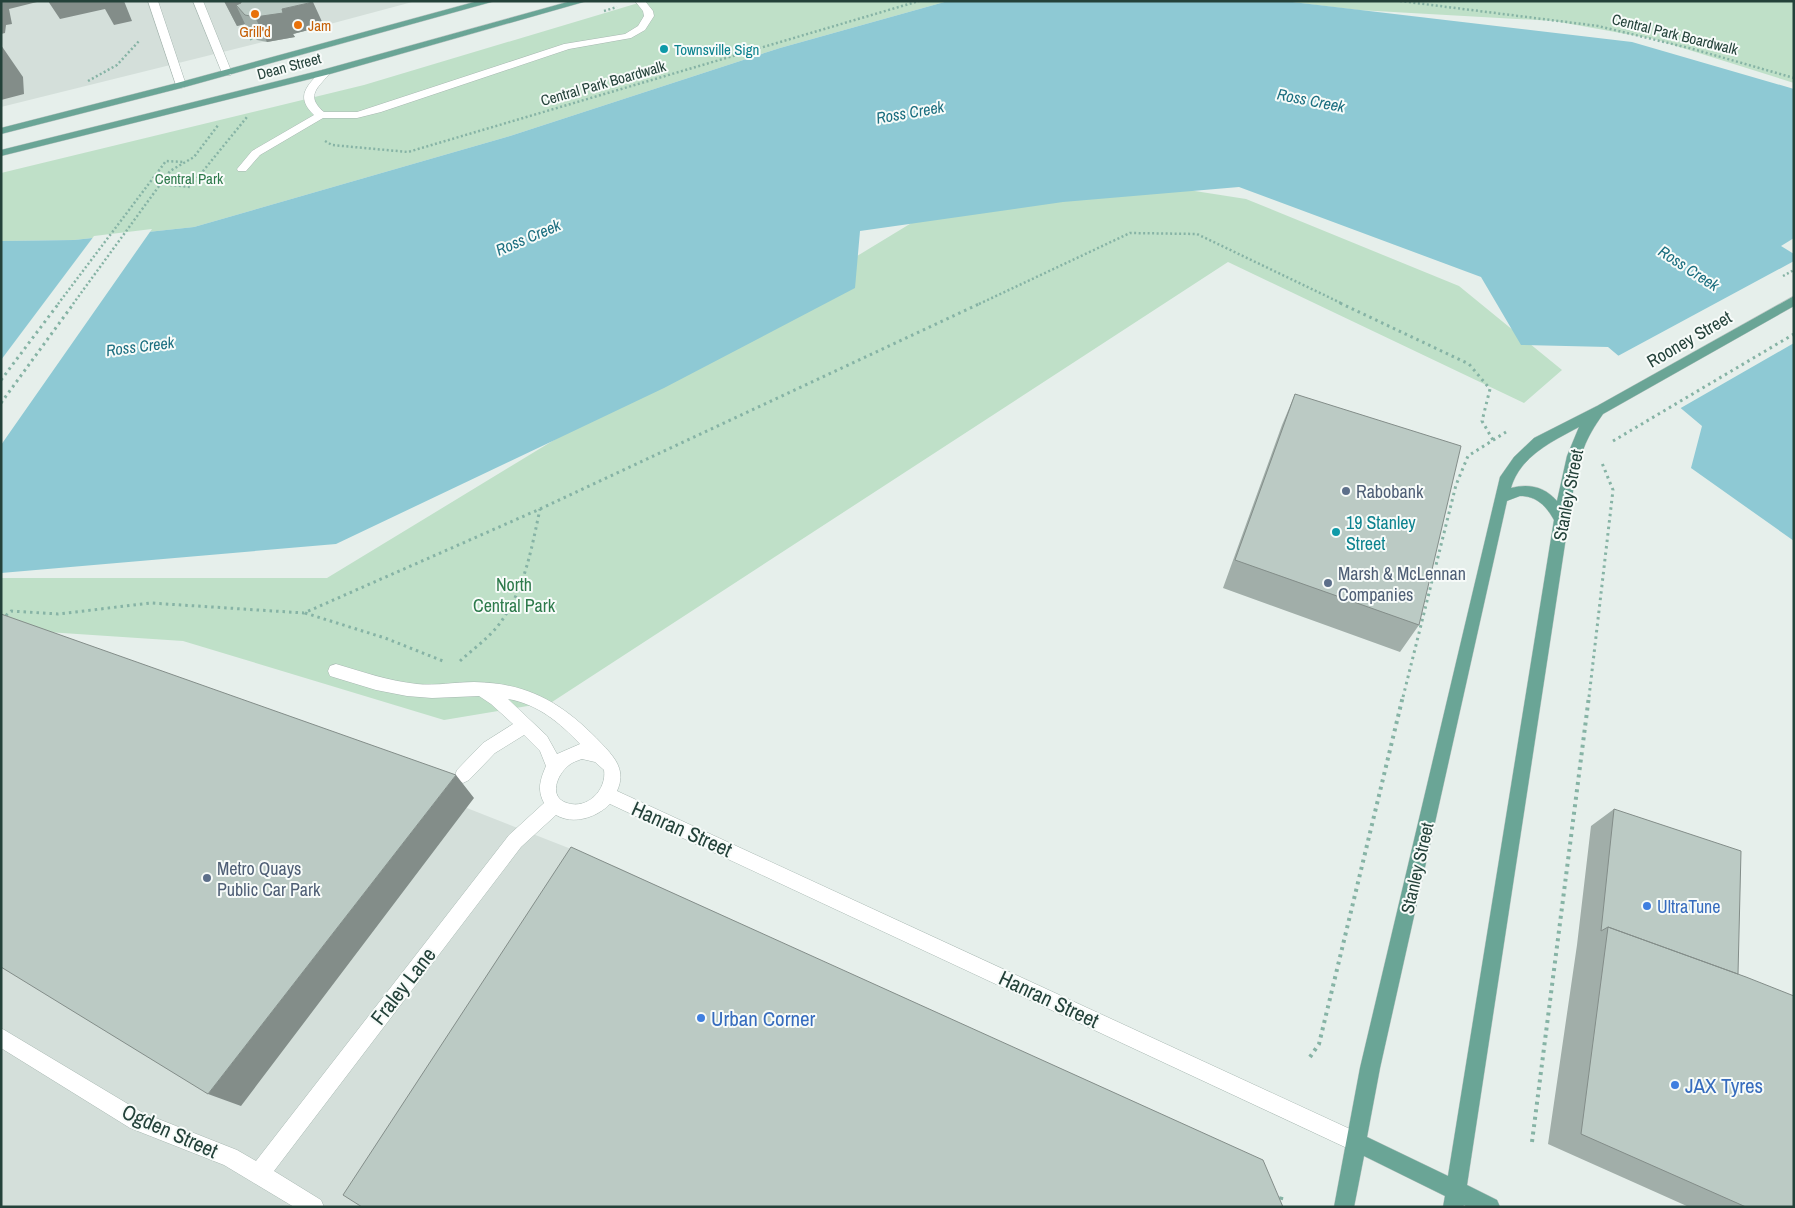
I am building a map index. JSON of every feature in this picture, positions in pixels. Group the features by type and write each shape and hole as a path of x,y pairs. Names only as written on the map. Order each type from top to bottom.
{"main road":[{"name":"Dean Street","path":"1,153 188,108 231,84 490,1"},
{"name":"Dean Street","path":"1,131 181,85 231,84 326,72 582,1"},
{"path":"181,85 188,108"},
{"name":"Rooney Street","path":"1602,409 1794,300"},
{"name":"Stanley Street","path":"1344,1207 1370,1068 1500,498 1507,477 1528,450 1547,436 1602,409"},
{"name":"Stanley Street","path":"1454,1199 1567,485 1578,440 1584,428 1602,409"},
{"path":"1500,498 1521,491 1535,491 1552,504 1562,520"},
{"name":"Hanran Street","path":"1356,1142 1454,1199 1490,1207"}],"street":[{"path":"152,1 181,85"},
{"path":"198,1 231,84"},
{"path":"242,169 256,153 321,115 344,116 367,113 568,46 628,36 642,28 649,16 648,11 640,1"},
{"path":"321,115 310,106 309,93 326,72"},
{"path":"336,671 388,686 416,691 482,690 513,692 531,697 564,717 608,761 613,777 607,795 602,802 585,811 568,812 554,804 547,790 549,775 562,759 581,751 601,755"},
{"path":"482,690 497,699 546,747 554,767"},
{"path":"463,775 489,748 524,726"},
{"name":"Hanran Street","path":"607,795 669,822 1356,1142"},
{"name":"Fraley Lane","path":"259,1174 515,841 554,804"},
{"name":"Ogden Street","path":"1,1037 137,1121 230,1158 314,1207"}],"path":[{"name":"Central Park Boardwalk","path":"408,152 919,1"},
{"name":"Central Park Boardwalk","path":"1400,1 1598,26 1693,49 1794,78"},
{"path":"240,17 256,49"},
{"path":"100,76 130,55 141,37"},
{"path":"160,184 190,187 252,111"},
{"path":"1,404 160,184 170,172 194,157 206,142"},
{"path":"1,380 166,162 185,162"},
{"path":"304,613 540,509 1130,233 1197,234 1469,364 1490,389 1482,421 1493,440 1468,456 1456,485 1319,1044 1310,1057"},
{"path":"1629,430 1794,334"},
{"path":"1532,1142 1590,692 1613,490 1607,473"},
{"path":"454,665 476,648 504,617 527,570 540,509"},
{"path":"1,620 10,611 58,614 151,603 304,613 385,638 446,662"},
{"path":"1279,1207 1282,1195"}],"shaded area":[{"path":"1,1 416,1 259,43 1,107"},
{"path":"17,631 617,867 1249,1166 1266,1207 1,1207 1,645"}],"green space":[{"name":"Central Park","path":"645,1 948,1 780,48 510,136 194,227 74,240 1,241 1,173 364,85"},
{"path":"1283,1 1794,1 1794,83 1654,39 1554,21 1358,10"},
{"name":"North Central Park","path":"1150,184 1246,199 1459,286 1562,370 1524,403 1228,262 552,702 444,720 183,641 17,630 1,643 1,578 327,578 946,202"}],"water":[{"name":"Ross Creek","path":"948,1 1284,1 1632,42 1794,89 1794,238 1781,246 1794,254 1794,541 1691,468 1702,426 1608,347 1521,345 1481,277 1239,187 1063,202 860,231 855,288 664,388 336,544 1,573 1,241 74,240 194,227 510,136 780,48"}],"pier":[{"path":"152,229 1,445 1,360 94,236"},
{"path":"1794,261 1794,343 1679,409 1616,357"}],"building":[{"path":"241,1 313,2 282,9 283,13 255,17 245,15 236,5 241,3"},
{"name":"19 Stanley Street","path":"1295,394 1461,446 1419,625 1235,560"},
{"name":"Metro Quays Public Car Park","path":"1,614 456,775 208,1094 1,967"},
{"name":"UltraTune","path":"1614,809 1741,851 1738,974 1608,927 1601,931"},
{"name":"Urban Corner","path":"571,847 1263,1160 1283,1207 362,1207 343,1195"},
{"name":"JAX Tyres","path":"1608,927 1794,996 1794,1207 1746,1207 1581,1134"}],"place":[{"name":"Grill'd","path":"255,14"},
{"name":"Jam","path":"298,25"},
{"name":"Townsville Sign","path":"664,49"},
{"name":"Rabobank","path":"1346,491"},
{"name":"19 Stanley Street","path":"1336,532"},
{"name":"Marsh & McLennan Companies","path":"1328,583"},
{"name":"Metro Quays Public Car Park","path":"207,878"},
{"name":"UltraTune","path":"1647,906"},
{"name":"Urban Corner","path":"701,1018"},
{"name":"JAX Tyres","path":"1675,1085"}]}
